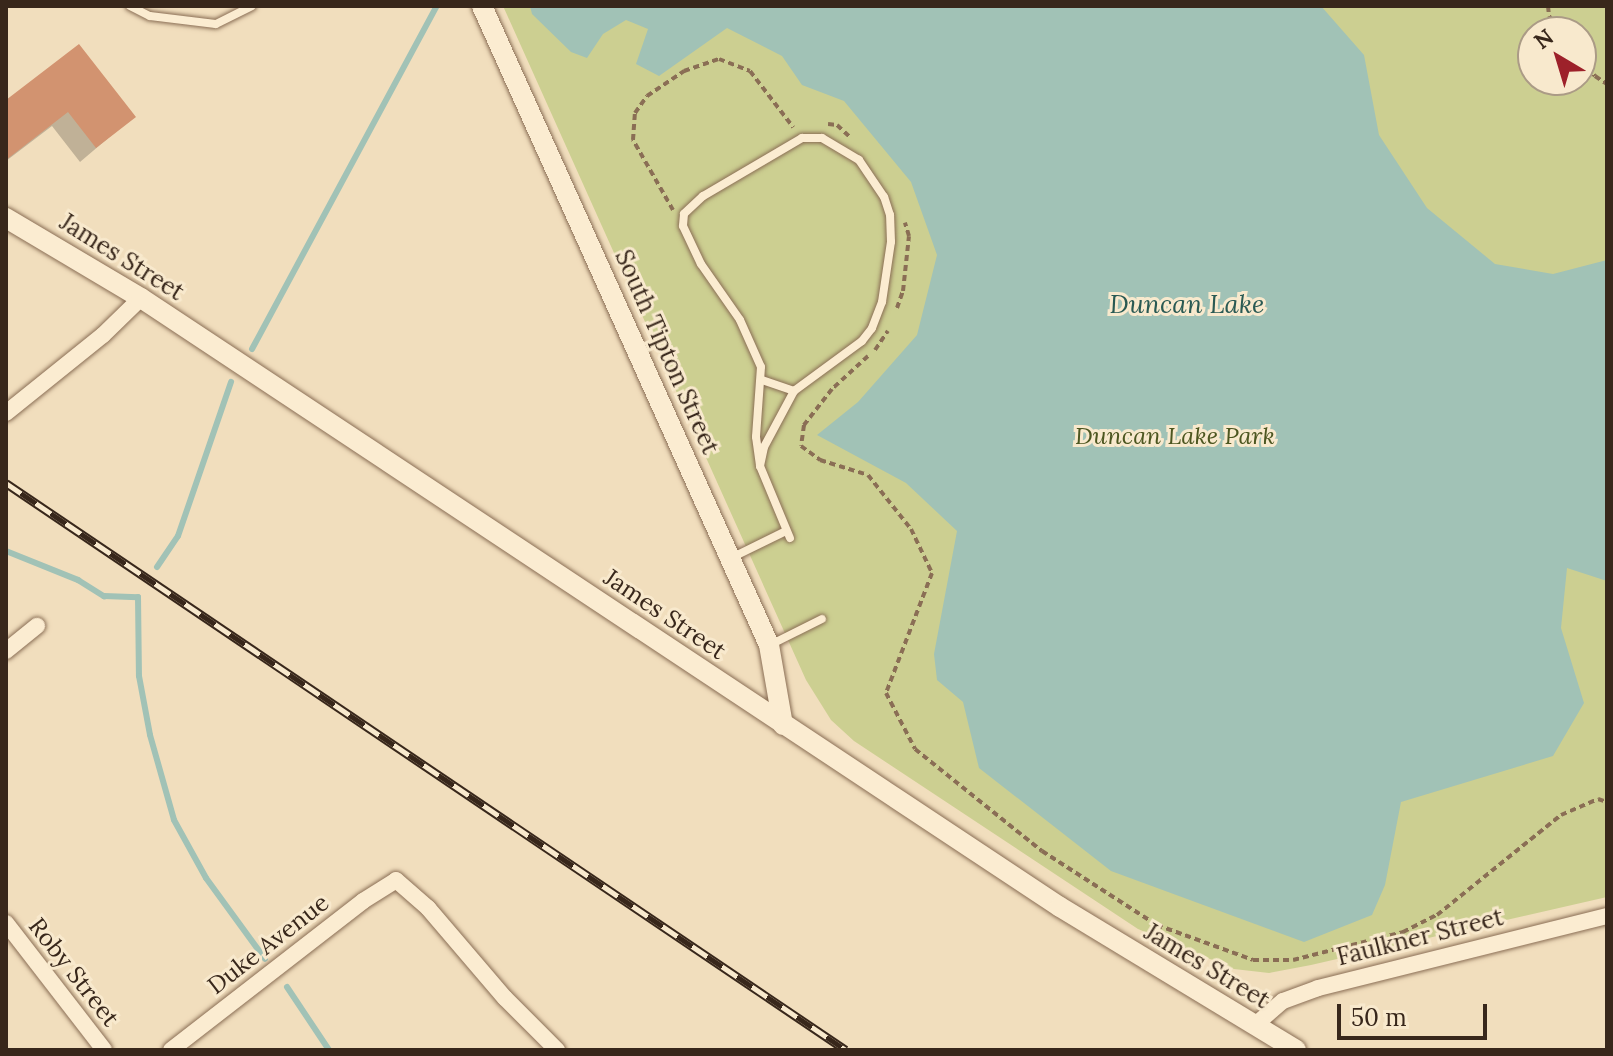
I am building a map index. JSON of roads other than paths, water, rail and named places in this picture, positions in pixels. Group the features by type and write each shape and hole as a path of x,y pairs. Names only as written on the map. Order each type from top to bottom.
{"street":[{"name":"South Tipton Street","path":"482,6 769,645 783,725"},
{"name":"James Street","path":"6,218 141,298 1060,907 1296,1050"},
{"path":"6,413 103,335 141,298"},
{"path":"6,651 37,626"},
{"name":"Duke Avenue","path":"171,1050 378,889 396,880 428,908 505,998 557,1050"},
{"name":"Faulkner Street","path":"1254,1026 1283,1001 1318,988 1607,916"},
{"name":"Roby Street","path":"6,923 104,1050"}],"lane":[{"path":"130,6 150,16 216,24 252,6"},
{"path":"731,558 788,534 760,466 757,410 762,380 754,347 701,264 683,226 684,214 703,196 802,138 822,138 840,145 859,160 884,197 891,242 882,302 872,328 862,341 794,391 769,437 760,466"},
{"path":"762,380 794,391"},
{"path":"769,645 822,619"}],"water":[{"name":"Duncan Lake","path":"530,6 1321,6 1364,55 1379,135 1427,208 1495,264 1553,274 1607,260 1607,581 1567,568 1561,628 1584,703 1553,756 1401,802 1385,885 1372,915 1304,942 1111,871 979,768 963,702 937,680 934,654 957,531 906,483 817,435 858,402 917,335 937,255 911,182 844,101 802,85 782,56 727,28 659,76 636,64 648,29 626,20 603,34 587,58 571,52 532,14"}],"waterway":[{"path":"252,349 437,6"},
{"path":"157,567 178,536 231,382"},
{"path":"6,551 78,580 104,596 138,597 139,676 150,735 174,820 206,878 265,959"},
{"path":"287,987 329,1050"}],"railway":[{"path":"6,483 846,1050"}],"park label":[{"name":"Duncan Lake Park","path":"1175,436"}]}
